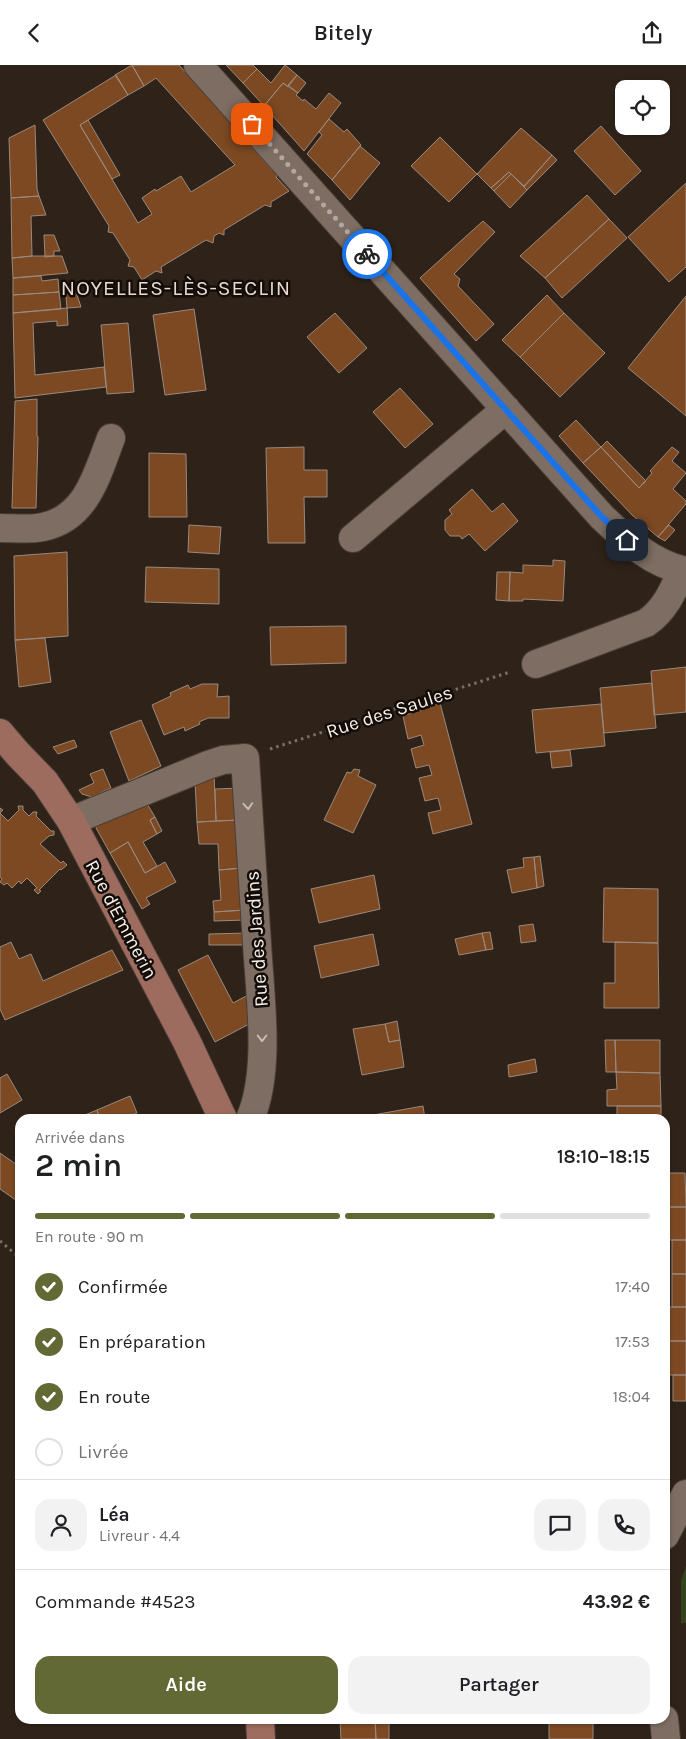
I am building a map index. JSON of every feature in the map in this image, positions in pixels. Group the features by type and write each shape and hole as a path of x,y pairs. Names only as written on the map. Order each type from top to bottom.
{"main road":[{"name":"Rue d'Emmerin","path":"0,733 45,782 71,821 187,1042 221,1114"},
{"path":"260,1724 261,1739"}],"street":[{"path":"198,65 566,477 619,533 648,556 684,571 664,606 657,615 646,623 536,663"},
{"path":"353,538 506,409"},
{"path":"0,528 42,527 64,518 76,510 91,490 110,438"},
{"path":"71,821 208,765 223,760 245,757"},
{"name":"Rue des Jardins","path":"245,757 262,1024 260,1081 252,1114"},
{"path":"670,1525 686,1494"},
{"path":"664,1724 666,1739"}],"path":[{"name":"Rue des Saules","path":"245,757 536,663"},
{"path":"0,1241 15,1254"}],"green space":[{"path":"686,1566 686,1623 681,1623 681,1581"}],"building":[{"path":"132,65 144,86 128,95 115,75"},
{"path":"132,65 179,65 272,170 278,170 276,177 289,191 271,202 271,207 265,205 224,230 224,235 219,233 214,236 213,243 206,240 161,267 162,273 156,271 142,280 134,267 128,266 130,260 113,233 108,232 109,226 43,120 116,75 128,95 80,125 138,223 152,214 142,198 155,189 156,191 181,176 191,192 235,165 156,78 144,86"},
{"path":"226,65 253,65 257,69 243,83"},
{"path":"285,65 297,75 288,87 283,83 264,106 243,83 257,69 271,83"},
{"path":"297,75 306,83 298,93 288,85"},
{"path":"283,83 298,93 296,95 303,101 304,99 316,109 329,93 341,103 304,151 264,106"},
{"path":"329,119 344,132 347,129 361,145 332,180 307,154 322,135 319,132"},
{"path":"88,120 120,175 112,179 80,125"},
{"path":"35,125 37,189 39,196 11,198 9,138"},
{"path":"601,126 641,171 615,195 574,151"},
{"path":"521,128 552,155 524,186 509,172 491,188 477,174"},
{"path":"440,137 477,174 449,202 411,166"},
{"path":"360,146 380,163 350,200 332,180"},
{"path":"552,155 557,160 527,190 524,187"},
{"path":"509,172 511,174 494,191 491,188"},
{"path":"511,174 527,190 510,208 494,191"},
{"path":"686,183 686,267 669,282 628,237"},
{"path":"587,195 609,219 545,278 520,256"},
{"path":"39,196 46,215 31,216 32,256 12,258 11,198"},
{"path":"609,219 627,238 562,298 545,278"},
{"path":"483,221 495,232 454,274 460,279 458,286 494,324 476,341 420,278"},
{"path":"44,235 54,235 60,251 54,251 54,256 45,257"},
{"path":"62,256 68,273 13,278 12,258"},
{"path":"41,276 42,281 58,279 59,292 13,295 13,278"},
{"path":"65,286 74,286 81,307 67,308"},
{"path":"59,292 61,309 13,313 13,295"},
{"path":"547,295 564,313 520,357 502,340"},
{"path":"686,296 686,416 628,368"},
{"path":"67,308 68,325 57,326 57,321 33,323 35,375 104,367 106,387 15,398 13,313"},
{"path":"194,309 206,390 165,395 153,315"},
{"path":"335,313 367,348 339,373 307,337"},
{"path":"564,313 605,353 560,397 520,357"},
{"path":"128,323 134,392 107,394 101,325"},
{"path":"400,388 433,424 405,448 373,412"},
{"path":"37,399 36,508 12,508 15,401"},
{"path":"576,420 601,447 583,463 559,436"},
{"path":"607,441 646,481 639,488 601,447"},
{"path":"304,447 304,470 327,470 327,497 304,497 305,543 268,543 266,448"},
{"path":"601,447 639,488 652,473 650,471 672,447 679,452 672,461 686,473 673,489 686,501 686,504 658,537 632,515 583,463"},
{"path":"149,453 186,454 187,517 149,517"},
{"path":"472,489 492,512 503,503 518,521 485,551 469,534 462,539 460,536 450,536 445,530 445,520 452,514 449,510"},
{"path":"189,525 221,527 219,554 188,552"},
{"path":"669,525 675,530 665,541 658,537"},
{"path":"67,552 68,636 15,640 14,556"},
{"path":"553,560 565,561 563,601 523,599 523,601 509,601 510,572 523,573 523,565 553,566"},
{"path":"146,567 219,569 219,604 145,602"},
{"path":"497,572 510,572 509,601 496,600"},
{"path":"346,626 346,663 271,665 270,627"},
{"path":"45,638 51,682 19,687 15,640"},
{"path":"686,667 686,712 654,715 651,671"},
{"path":"652,683 656,728 604,733 600,688"},
{"path":"202,684 218,684 217,697 229,696 229,718 208,718 185,731 184,727 164,735 152,705 171,696 170,693 188,685 190,689"},
{"path":"440,703 472,824 433,834 428,813 441,810 438,798 425,801 419,778 432,775 429,765 416,768 411,749 424,745 421,735 408,739 403,716"},
{"path":"601,704 605,746 536,753 532,710"},
{"path":"141,720 161,766 129,781 110,732"},
{"path":"74,740 77,747 58,754 53,747"},
{"path":"570,750 572,766 552,768 550,752"},
{"path":"103,769 111,788 92,797 82,794 79,790 94,783 90,774"},
{"path":"354,769 360,770 358,776 376,785 353,833 324,820 347,772 351,773"},
{"path":"214,773 216,821 197,822 195,781"},
{"path":"240,788 240,820 216,821 215,789"},
{"path":"143,797 155,817 150,820 157,834 143,842 157,866 145,873 128,842 110,853 96,828 98,820"},
{"path":"18,806 23,806 23,810 29,816 33,812 37,812 36,816 51,831 54,831 54,835 49,836 40,844 61,863 63,861 67,865 60,869 39,890 41,891 38,894 34,890 37,888 27,878 21,884 19,881 12,888 7,883 4,885 0,882 2,879 0,877 0,813 8,821 19,810"},
{"path":"155,817 162,831 157,834 150,820"},
{"path":"240,820 242,868 219,870 218,844 199,844 197,822"},
{"path":"128,842 145,873 165,862 176,882 146,898 150,904 142,909 110,853"},
{"path":"540,856 544,886 537,888 534,857"},
{"path":"534,857 537,888 512,893 507,870 524,867 523,858"},
{"path":"242,868 245,910 214,912 213,901 221,900 219,870"},
{"path":"374,875 380,909 319,923 311,889"},
{"path":"604,888 658,889 658,943 603,942"},
{"path":"245,910 246,920 214,921 214,912"},
{"path":"533,924 536,941 521,943 519,926"},
{"path":"490,932 493,949 486,950 482,933"},
{"path":"247,933 247,945 209,945 209,934"},
{"path":"482,933 486,950 459,955 455,939"},
{"path":"373,934 379,965 321,978 314,946"},
{"path":"11,942 19,959 31,954 43,981 112,950 123,970 5,1020 0,1009 0,947"},
{"path":"615,942 658,943 659,1008 604,1008 604,983 615,983"},
{"path":"208,955 233,1003 250,994 251,1023 215,1042 178,970"},
{"path":"397,1021 400,1040 389,1042 385,1024"},
{"path":"385,1024 389,1042 400,1040 404,1067 362,1075 353,1029"},
{"path":"605,1040 615,1040 616,1072 606,1072"},
{"path":"615,1040 660,1040 660,1073 616,1072"},
{"path":"535,1059 537,1072 509,1077 508,1065"},
{"path":"616,1072 660,1073 661,1106 607,1106 607,1090 617,1089"},
{"path":"7,1074 22,1100 0,1113 0,1078"},
{"path":"130,1096 137,1113 98,1114 97,1110"},
{"path":"423,1106 424,1114 379,1114"},
{"path":"617,1106 661,1106 661,1114 617,1114"},
{"path":"97,1110 98,1114 87,1114"},
{"path":"0,1153 15,1164 15,1200 0,1189"},
{"path":"670,1173 685,1173 686,1207 670,1207"},
{"path":"670,1207 686,1207 686,1240 670,1240"},
{"path":"672,1240 686,1240 686,1274 672,1274"},
{"path":"672,1274 686,1274 686,1307 672,1307"},
{"path":"670,1307 686,1307 686,1341 670,1341"},
{"path":"670,1341 686,1341 686,1375 670,1375"},
{"path":"673,1375 686,1375 686,1401 673,1401"},
{"path":"340,1724 375,1724 376,1739 341,1739"},
{"path":"375,1724 389,1724 389,1739 376,1739"},
{"path":"549,1724 593,1724 593,1739 549,1739"}],"way so far":[{"path":"252,124 367,254"}],"district":[{"name":"NOYELLES-LÈS-SECLIN","path":"176,288"}],"route":[{"path":"367,254 602,517 627,540"}]}
